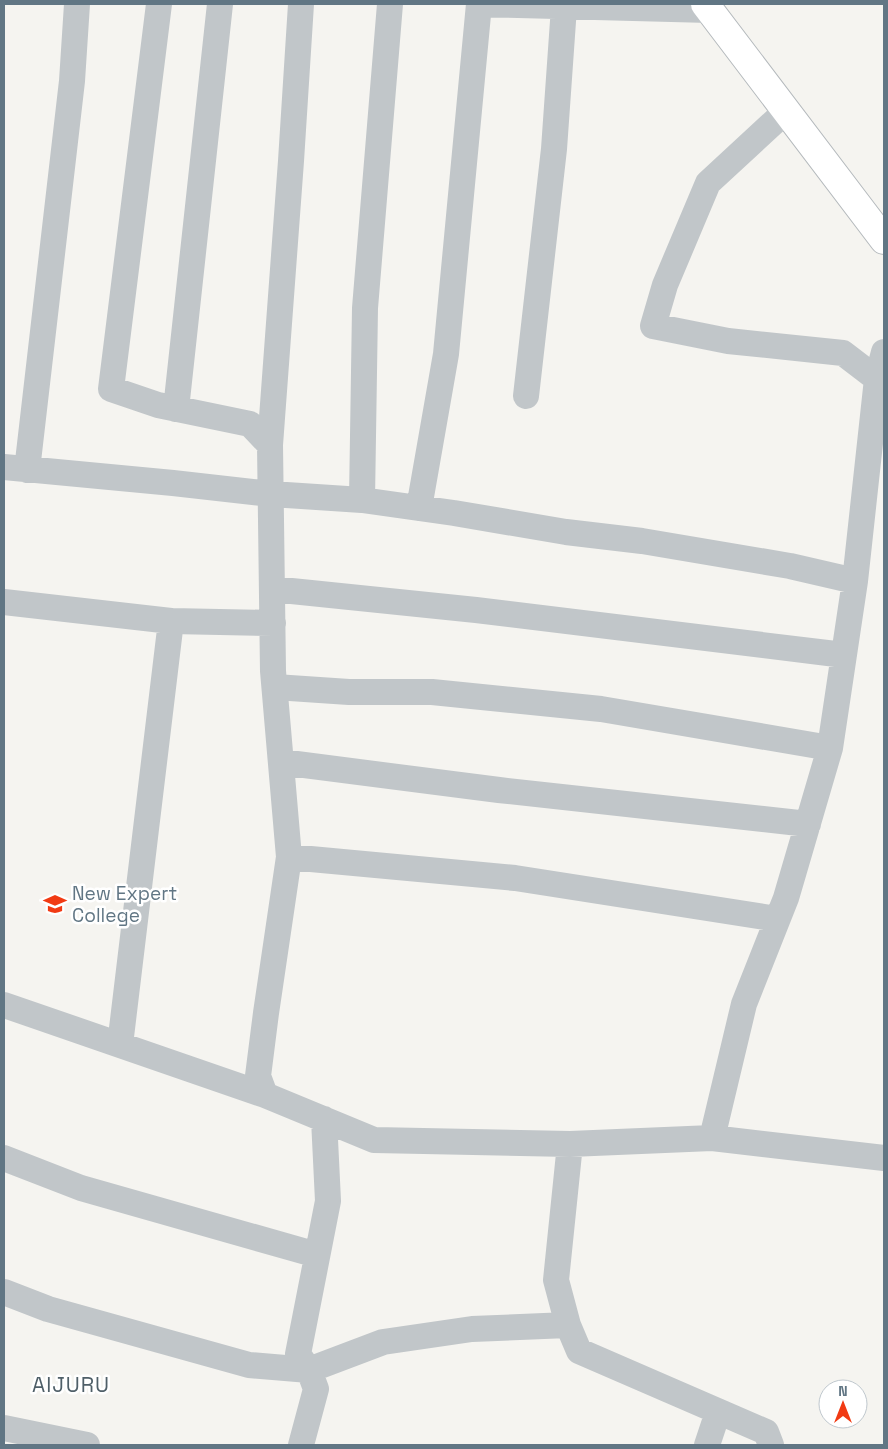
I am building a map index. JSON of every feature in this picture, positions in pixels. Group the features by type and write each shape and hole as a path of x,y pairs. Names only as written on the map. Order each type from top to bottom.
{"main road":[{"path":"708,7 884,240"}],"street":[{"path":"76,4 72,81 15,468 271,494 362,500 566,532 651,543 790,566 855,581"},
{"path":"159,4 111,389 158,405 250,424 270,445"},
{"path":"176,409 220,4"},
{"path":"265,1095 258,1076 290,857 273,670 270,445 301,4"},
{"path":"362,500 365,308 390,4"},
{"path":"418,508 446,354 480,4 708,7"},
{"path":"526,396 554,149 564,6"},
{"path":"786,111 708,183 665,285 653,326 728,341 843,353 877,379"},
{"path":"712,1138 744,1004 786,898 830,748 855,581 877,379 884,352"},
{"path":"272,589 486,611 844,655"},
{"path":"4,602 171,621 273,623"},
{"path":"120,1045 171,621"},
{"path":"275,687 350,692 432,692 600,709 830,748"},
{"path":"281,762 499,790 808,824"},
{"path":"290,857 515,878 777,920"},
{"path":"4,1005 265,1095 374,1140 570,1144 712,1138 884,1158"},
{"path":"301,1445 316,1388 309,1370 298,1354 328,1201 324,1119"},
{"path":"570,1144 556,1280 568,1325 579,1351 766,1432 771,1445"},
{"path":"4,1158 81,1188 317,1256"},
{"path":"4,1292 48,1309 249,1365 309,1370 383,1342 472,1329 568,1325"},
{"path":"707,1445 718,1412"},
{"path":"4,1428 87,1445"}],"place":[{"name":"New Expert College","path":"55,904"}],"district":[{"name":"AIJURU","path":"71,1385"}]}
